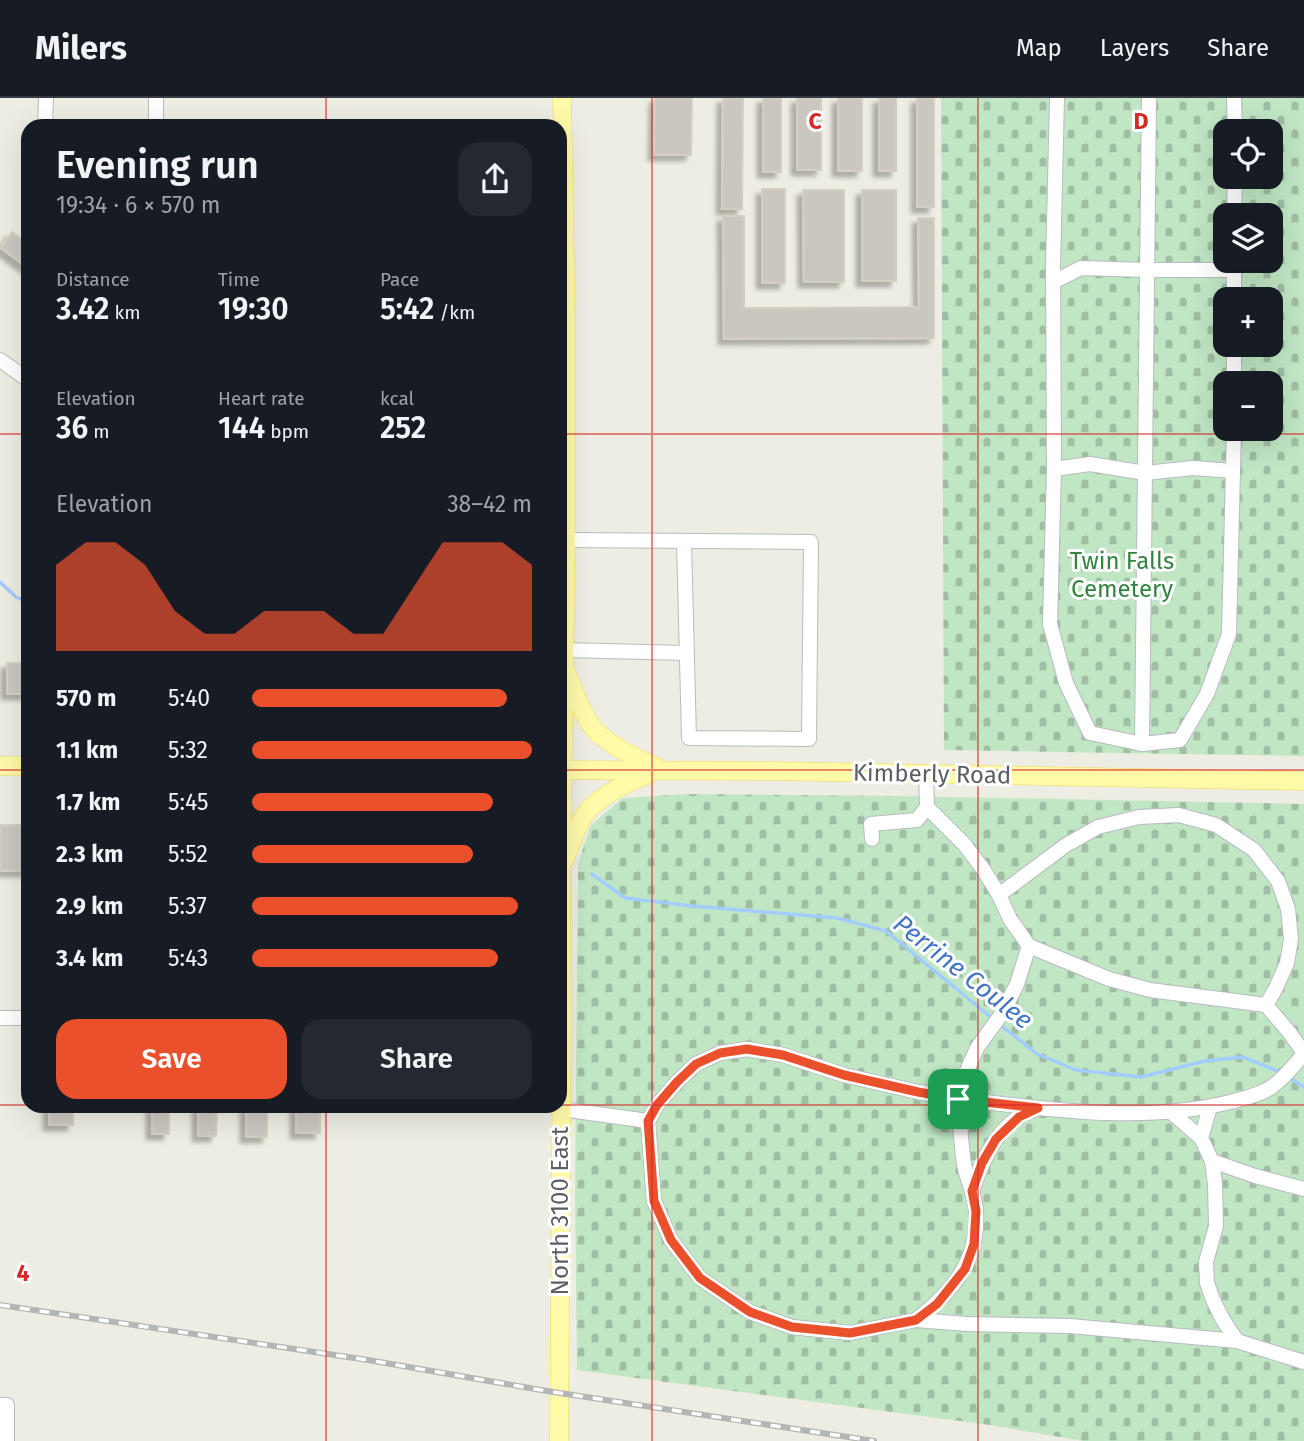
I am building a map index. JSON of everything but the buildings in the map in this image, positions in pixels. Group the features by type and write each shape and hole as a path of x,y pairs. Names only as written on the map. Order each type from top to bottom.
{"main road":[{"name":"North 3100 East","path":"562,98 562,119"},
{"path":"567,674 593,727 614,746 661,770"},
{"path":"0,766 21,766"},
{"name":"Kimberly Road","path":"567,770 1304,781"},
{"path":"567,851 586,813 629,781 661,770"},
{"name":"North 3100 East","path":"559,1441 561,1113"}],"street":[{"path":"45,119 46,98"},
{"path":"156,98 156,119"},
{"path":"1057,98 1053,282 1054,469 1049,624 1066,683 1090,733 1142,744 1180,740 1207,694 1229,634 1234,441"},
{"path":"1142,744 1149,98"},
{"path":"1234,98 1235,119"},
{"path":"1053,282 1081,268 1147,270 1213,267"},
{"path":"0,360 21,375"},
{"path":"1054,469 1090,464 1145,473 1193,468 1233,471"},
{"path":"567,532 684,541 811,542 809,739 688,738 684,541"},
{"path":"567,664 687,653"},
{"path":"872,839 872,824 917,820 927,807 926,774"},
{"path":"927,807 964,844 983,869 1010,919 1029,946 1109,979 1150,990 1266,1005 1289,1031 1301,1057 1276,1084 1253,1096 1210,1107 1171,1112 1113,1114 958,1099 844,1075 783,1055 747,1049 720,1053 696,1064 657,1105 648,1121 654,1201 671,1240 700,1278 750,1312 792,1327 850,1333 916,1320 1132,1330 1237,1341 1304,1362"},
{"path":"999,895 1066,845 1098,827 1139,817 1179,815 1216,825 1254,850 1278,881 1288,909 1291,939 1287,963 1266,1005"},
{"path":"916,1320 937,1304 965,1269 974,1244 976,1211 964,1166 958,1099 976,1048 1003,1012 1017,984 1029,946"},
{"path":"0,1018 21,1018"},
{"path":"1201,1138 1210,1107"},
{"path":"972,1191 982,1163 996,1139 1019,1117 1038,1108"},
{"path":"567,1110 648,1121"},
{"path":"1171,1112 1201,1138 1212,1160 1216,1226 1206,1262 1208,1283 1213,1300 1237,1341"},
{"path":"1212,1160 1255,1176 1304,1189"},
{"path":"0,1405 7,1405 7,1441"}],"green space":[{"name":"Twin Falls Cemetery","path":"941,98 1304,98 1304,756 944,750"},
{"path":"687,794 1304,804 1304,1441 1083,1441 990,1425 577,1370 575,1194 578,864 591,825 623,798"}],"waterway":[{"name":"Perrine Coulee","path":"0,582 21,599"},
{"name":"Perrine Coulee","path":"592,874 625,898 837,918 886,931 992,1018"},
{"name":"Perrine Coulee","path":"998,1023 1037,1054 1076,1070 1141,1077 1205,1061 1243,1057 1282,1073"},
{"name":"Perrine Coulee","path":"1288,1077 1304,1087"}],"railway":[{"path":"0,1305 368,1360 547,1391 874,1441"}],"route":[{"path":"747,1049 783,1055 844,1075 958,1099 1038,1108 1019,1117 996,1139 982,1163 972,1191 976,1211 974,1244 965,1269 937,1304 916,1320 850,1333 792,1327 750,1312 700,1278 671,1240 654,1201 648,1121 657,1105 696,1064 720,1053 747,1049"}]}
